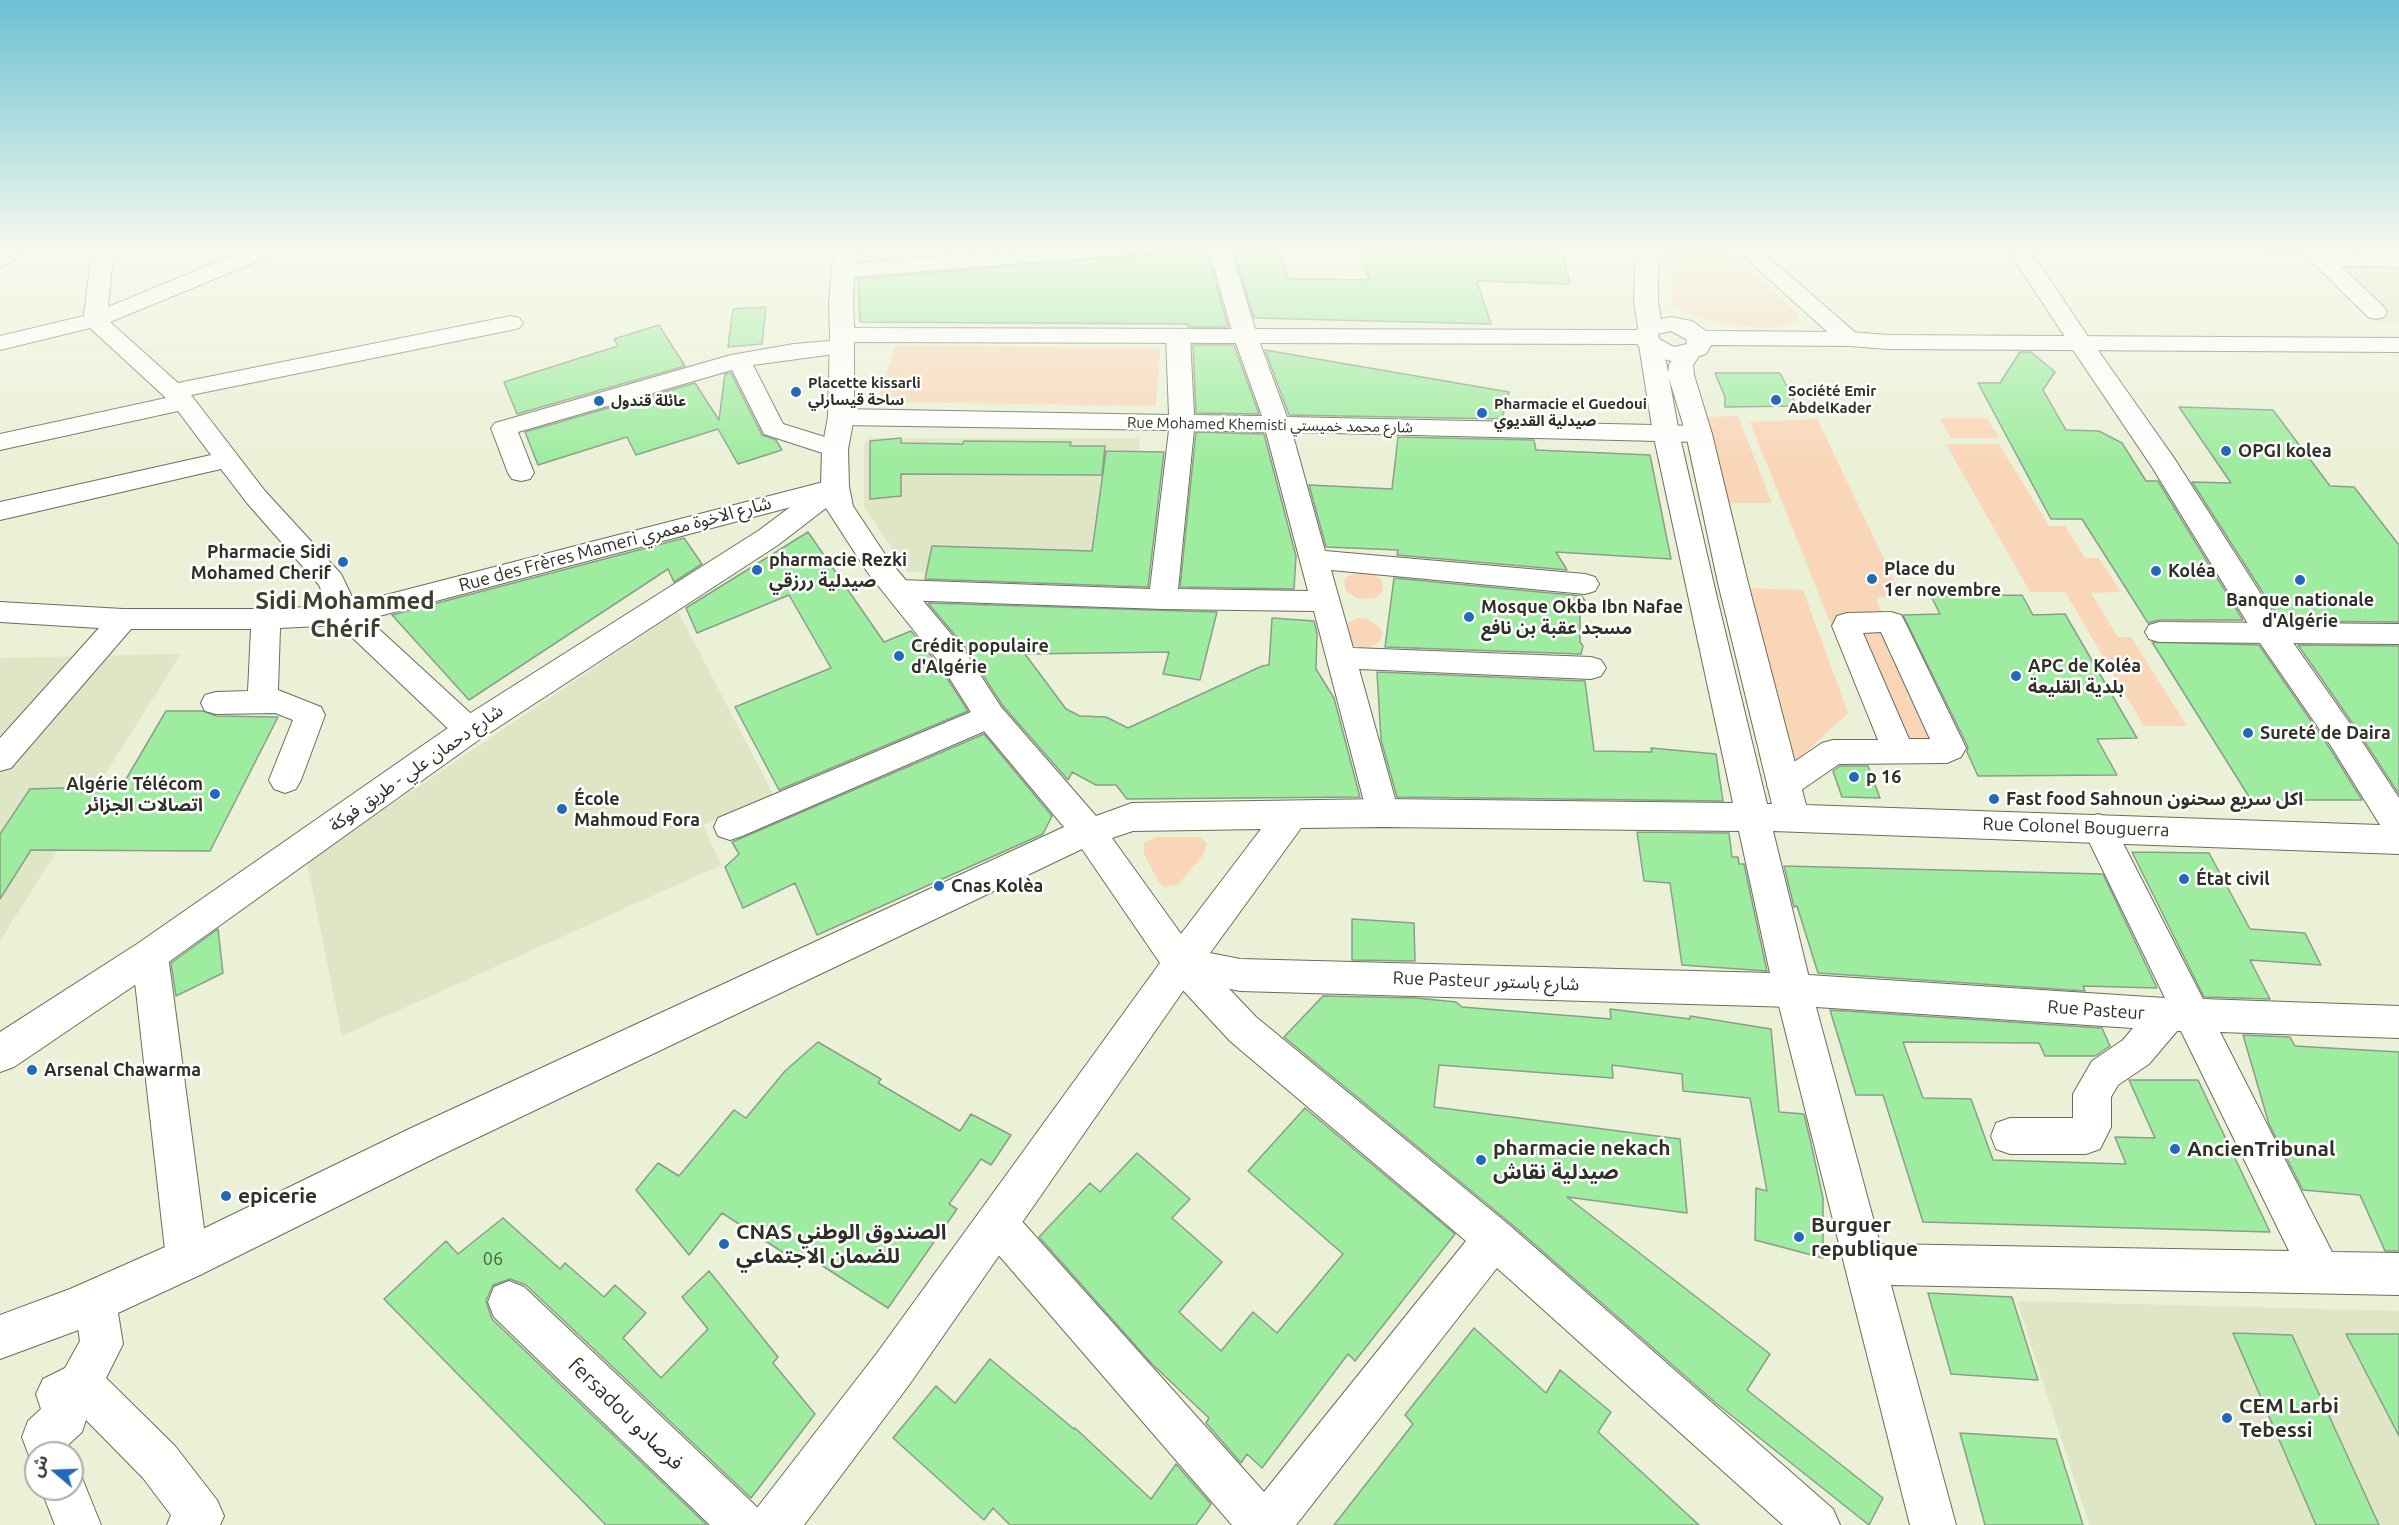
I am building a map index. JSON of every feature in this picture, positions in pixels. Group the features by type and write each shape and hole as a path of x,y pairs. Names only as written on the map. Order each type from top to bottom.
{"main road":[{"path":"842,318 840,417 835,449 839,507 878,566 951,655 990,716 1088,831 1181,963"},
{"path":"1647,318 1666,433 1793,990"},
{"path":"1649,336 1659,324 1677,325 1694,332 1694,346 1681,365 1681,371 1699,434 1783,786 1793,819"},
{"path":"842,341 1245,335 1649,336"},
{"path":"1694,346 1849,339 1889,342 2399,345"},
{"path":"2080,344 2164,464 2269,632 2342,737 2399,827"},
{"name":"شارع دحمان علي - طريق فوكة","path":"0,1054 150,955 469,730 768,538 836,488"},
{"name":"Rue Colonel Bouguerra","path":"0,1337 95,1301 187,1259 423,1143 1088,831 1132,817 1383,813 1752,817 2098,827 2399,840"},
{"path":"774,1525 893,1369 1181,963 1291,815"},
{"name":"Rue Pasteur شارع باستور","path":"1181,963 1240,975 1793,990"}],"street":[{"path":"0,343 99,318"},
{"path":"1240,318 1277,424 1383,813"},
{"path":"1825,318 1849,339"},
{"path":"2063,318 2080,344"},
{"path":"95,320 178,397 256,497 332,581 346,615 469,730"},
{"path":"0,441 178,397 511,323"},
{"path":"1163,599 1182,423 1178,336"},
{"path":"521,473 504,428 739,360 842,341"},
{"path":"739,360 774,429 835,449"},
{"name":"Rue Mohamed Khemisti شارع محمد خميستي","path":"840,417 1699,434"},
{"path":"0,511 228,459"},
{"name":"Rue des Frères Mameri شارع الاخوة معمري","path":"0,612 123,619 266,619 346,615 736,511 836,488"},
{"path":"1314,559 1586,584"},
{"path":"899,590 1163,599 1325,601"},
{"path":"0,759 123,619"},
{"path":"263,702 266,619"},
{"path":"2159,632 2399,634"},
{"path":"1342,658 1591,668"},
{"path":"216,703 278,701 310,715 285,780"},
{"path":"730,827 990,716"},
{"path":"1783,786 1833,752 1898,750"},
{"path":"2098,827 2180,1015 2321,1273"},
{"path":"150,955 187,1259"},
{"path":"1181,963 1243,1029 1494,1238 1817,1525"},
{"path":"1793,990 1933,1525"},
{"name":"Rue Pasteur","path":"1793,990 2180,1015 2399,1022"},
{"path":"2010,1136 2086,1136 2092,1127 2092,1094 2105,1073 2136,1052 2180,1015"},
{"path":"997,1223 1265,1525 1494,1238"},
{"path":"1866,1264 2399,1274"},
{"path":"46,1441 44,1437 66,1416 58,1394 80,1383 102,1344 95,1301"},
{"name":"fersadou فرصادو","path":"509,1302 743,1525"},
{"path":"80,1383 159,1462 201,1516 190,1525"},
{"path":"69,1501 78,1525"}],"shaded area":[{"path":"1702,318 1797,318 1797,321 1775,328 1711,322"},
{"path":"2370,318 2399,318 2399,323 2374,322"},
{"path":"895,345 1160,348 1156,406 878,402"},
{"path":"1738,416 1772,503 1723,503 1704,417"},
{"path":"1939,418 1987,418 1999,438 1951,438"},
{"path":"1817,419 1898,588 1894,595 1878,598 1877,602 1942,740 1879,745 1750,422"},
{"path":"869,438 1140,438 1126,579 908,572 864,507 864,443"},
{"path":"1946,444 1999,444 2049,526 2065,526 2085,558 2099,558 2121,592 2091,593 2118,637 2131,637 2187,726 2144,726 2065,592 2030,592"},
{"path":"1361,571 1369,572 1381,579 1383,590 1380,595 1374,598 1358,599 1346,591 1344,581 1348,576"},
{"path":"1744,588 1803,590 1848,713 1794,763"},
{"name":"École Mahmoud Fora","path":"678,611 773,794 703,825 721,865 342,1036 307,862"},
{"path":"1359,618 1367,619 1383,632 1379,643 1365,648 1349,644 1345,624"},
{"path":"181,654 0,941 0,658"},
{"path":"1156,837 1199,837 1207,843 1204,854 1178,885 1163,887 1144,854 1144,843"},
{"name":"CEM Larbi Tebessi","path":"2017,1301 2399,1311 2399,1525 2089,1525"}],"building":[{"path":"732,318 765,318 762,344 728,347"},
{"path":"860,318 1226,318 1228,327 1188,327 1188,324 860,322"},
{"path":"1261,318 1489,318 1491,324"},
{"path":"659,325 685,366 517,414 504,382 618,346 614,339"},
{"path":"1193,345 1234,345 1259,414 1196,413"},
{"path":"1265,350 1509,392 1502,419 1289,415"},
{"path":"2020,352 2031,352 2055,372 2043,390 2066,430 2099,431 2122,443 2146,481 2158,481 2243,620 2159,620 2148,623 2082,519 2051,519 1978,383 2000,383"},
{"path":"731,373 762,435 776,440 782,450 738,464 718,429 636,455 627,437 538,465 525,432 695,383 719,420 725,374"},
{"path":"1715,373 1780,373 1797,406 1725,407 1725,397"},
{"path":"2179,407 2273,410 2330,486 2354,487 2399,545 2399,622 2281,621 2192,482 2231,483"},
{"path":"1196,432 1264,434 1296,556 1294,589 1180,587"},
{"path":"1398,437 1534,440 1536,450 1650,455 1671,559 1556,552 1567,570 1397,555 1398,550 1326,547 1309,485 1392,489"},
{"path":"901,438 901,443 1071,442 1070,446 1105,446 1102,475 901,474 901,496 870,499 870,441"},
{"path":"1106,451 1164,452 1148,587 925,579 932,546 1092,551"},
{"path":"808,532 884,642 911,631 938,664 968,711 779,790 735,707 831,668 789,595 697,633 686,608"},
{"path":"684,538 702,564 674,582 668,569 469,700 392,615"},
{"path":"1394,578 1582,596 1585,601 1580,605 1580,642 1583,646 1581,654 1385,647"},
{"name":"APC de Koléa بلدية القليعة","path":"2022,595 2033,615 2065,614 2137,738 2097,739 2117,775 1978,776 1967,752 1968,747 1903,615 1940,614 1931,596"},
{"path":"928,603 1217,612 1200,680 1163,674 1169,652 1025,654 1066,709 1080,716 1106,717 1128,728 1262,666 1269,665 1272,618 1314,621 1317,633 1316,669 1334,698 1360,797 1127,799 1116,785 1096,785 1072,772 1068,780 1003,706 964,646"},
{"path":"2152,642 2259,645 2329,747 2362,800 2251,800"},
{"path":"2298,645 2399,646 2399,794 2355,727"},
{"path":"1377,672 1585,681 1594,751 1652,752 1651,748 1716,754 1723,801 1397,797 1381,740"},
{"path":"166,711 203,711 216,716 278,717 210,851 31,850 0,899 0,834 30,789 122,786"},
{"path":"984,734 1052,816 1043,834 817,935 795,883 743,908 725,867 739,854 732,842"},
{"name":"p 16","path":"1840,766 1868,766 1880,798 1842,797 1833,771"},
{"path":"1637,832 1729,833 1732,857 1738,857 1739,864 1744,864 1767,971 1682,965 1670,883 1644,881"},
{"path":"2132,852 2209,853 2250,929 2305,933 2321,965 2250,960 2270,999 2204,997"},
{"path":"1784,866 2103,874 2157,988 2083,986 2085,991 1818,973 1797,906 1794,907"},
{"path":"1352,919 1414,923 1415,961 1352,960"},
{"path":"218,929 223,973 176,996 171,963"},
{"path":"1323,996 1416,998 1456,1002 1462,1007 1611,1019 1610,1009 1690,1019 1690,1016 1771,1029 1779,1112 1804,1114 1810,1139 1823,1198 1823,1258 1755,1240 1756,1188 1767,1191 1750,1098 1683,1091 1682,1074 1612,1065 1613,1078 1439,1065 1434,1107 1680,1139 1687,1213 1567,1197 1770,1354 1747,1390 1883,1498 1869,1525 1717,1404 1509,1222 1284,1037"},
{"name":"AncienTribunal","path":"1830,1010 2102,1028 2110,1046 2095,1056 2045,1056 2039,1043 1903,1042 1923,1098 1971,1099 1993,1160 2126,1164 2115,1137 2155,1138 2129,1080 2198,1080 2270,1232 1923,1222 1883,1095 1856,1095"},
{"path":"2243,1035 2290,1037 2295,1046 2399,1052 2399,1251 2385,1251 2360,1195 2303,1190 2269,1124"},
{"path":"818,1042 881,1079 878,1083 960,1131 971,1114 1011,1135 991,1165 981,1159 949,1204 957,1209 888,1308 807,1256 801,1264 722,1213 689,1255 636,1190 658,1163 679,1176 734,1110 746,1118 785,1071"},
{"path":"1305,1108 1455,1234 1355,1361 1348,1354 1262,1468 1247,1454 1241,1463 1206,1423 1209,1418 1152,1364 1039,1237 1090,1183 1100,1192 1137,1153 1190,1199 1172,1218 1222,1262 1179,1312 1221,1351 1253,1312 1277,1333 1343,1254 1248,1171"},
{"path":"503,1218 560,1269 565,1263 604,1297 615,1285 646,1313 623,1338 661,1378 708,1329 682,1297 709,1271 778,1357 773,1363 815,1414 751,1498 526,1285 510,1279 493,1285 486,1301 492,1319 707,1525 606,1525 384,1299 446,1241 458,1254"},
{"path":"1928,1293 2012,1297 2038,1380 1951,1374"},
{"path":"1474,1328 1546,1393 1560,1370 1611,1412 1598,1432 1699,1525 1334,1525 1413,1424 1405,1415"},
{"path":"2233,1333 2292,1335 2379,1525 2316,1525"},
{"path":"2346,1334 2399,1334 2399,1436 2358,1357"},
{"path":"990,1359 1075,1428 1151,1499 1176,1464 1211,1504 1196,1525 1010,1525 993,1508 984,1520 893,1438 936,1386 955,1403"},
{"path":"1960,1433 2056,1439 2083,1525 1985,1525"}],"place":[{"name":"Placette kissarli ساحة قيسارلي","path":"796,392"},
{"name":"Société Emir AbdelKader","path":"1776,400"},
{"name":"عائلة قندول","path":"599,401"},
{"name":"Pharmacie el Guedoui صيدلية القديوي","path":"1482,413"},
{"name":"OPGI kolea","path":"2226,451"},
{"name":"Pharmacie Sidi Mohamed Cherif","path":"343,562"},
{"name":"pharmacie Rezki صيدلية ررزقي","path":"757,570"},
{"name":"Koléa","path":"2156,571"},
{"name":"Place du 1er novembre","path":"1872,579"},
{"name":"Banque nationale d'Algérie","path":"2300,580"},
{"name":"Mosque Okba Ibn Nafae مسجد عقبة بن نافع","path":"1469,617"},
{"name":"Crédit populaire d'Algérie","path":"899,656"},
{"name":"APC de Koléa بلدية القليعة","path":"2016,676"},
{"name":"Sureté de Daira","path":"2248,733"},
{"name":"p 16","path":"1854,777"},
{"name":"Algérie Télécom اتصالات الجزائر","path":"215,794"},
{"name":"Fast food Sahnoun اكل سريع سحنون","path":"1994,799"},
{"name":"École Mahmoud Fora","path":"562,809"},
{"name":"État civil","path":"2184,879"},
{"name":"Cnas Kolèa","path":"939,886"},
{"name":"Arsenal Chawarma","path":"32,1070"},
{"name":"AncienTribunal","path":"2175,1149"},
{"name":"pharmacie nekach صيدلية نقاش","path":"1481,1160"},
{"name":"epicerie","path":"226,1196"},
{"name":"Burguer republique","path":"1799,1237"},
{"name":"CNAS الصندوق الوطني للضمان الاجتماعي","path":"724,1244"},
{"name":"CEM Larbi Tebessi","path":"2227,1418"}],"district":[{"name":"Sidi Mohammed Chérif","path":"345,615"}]}
